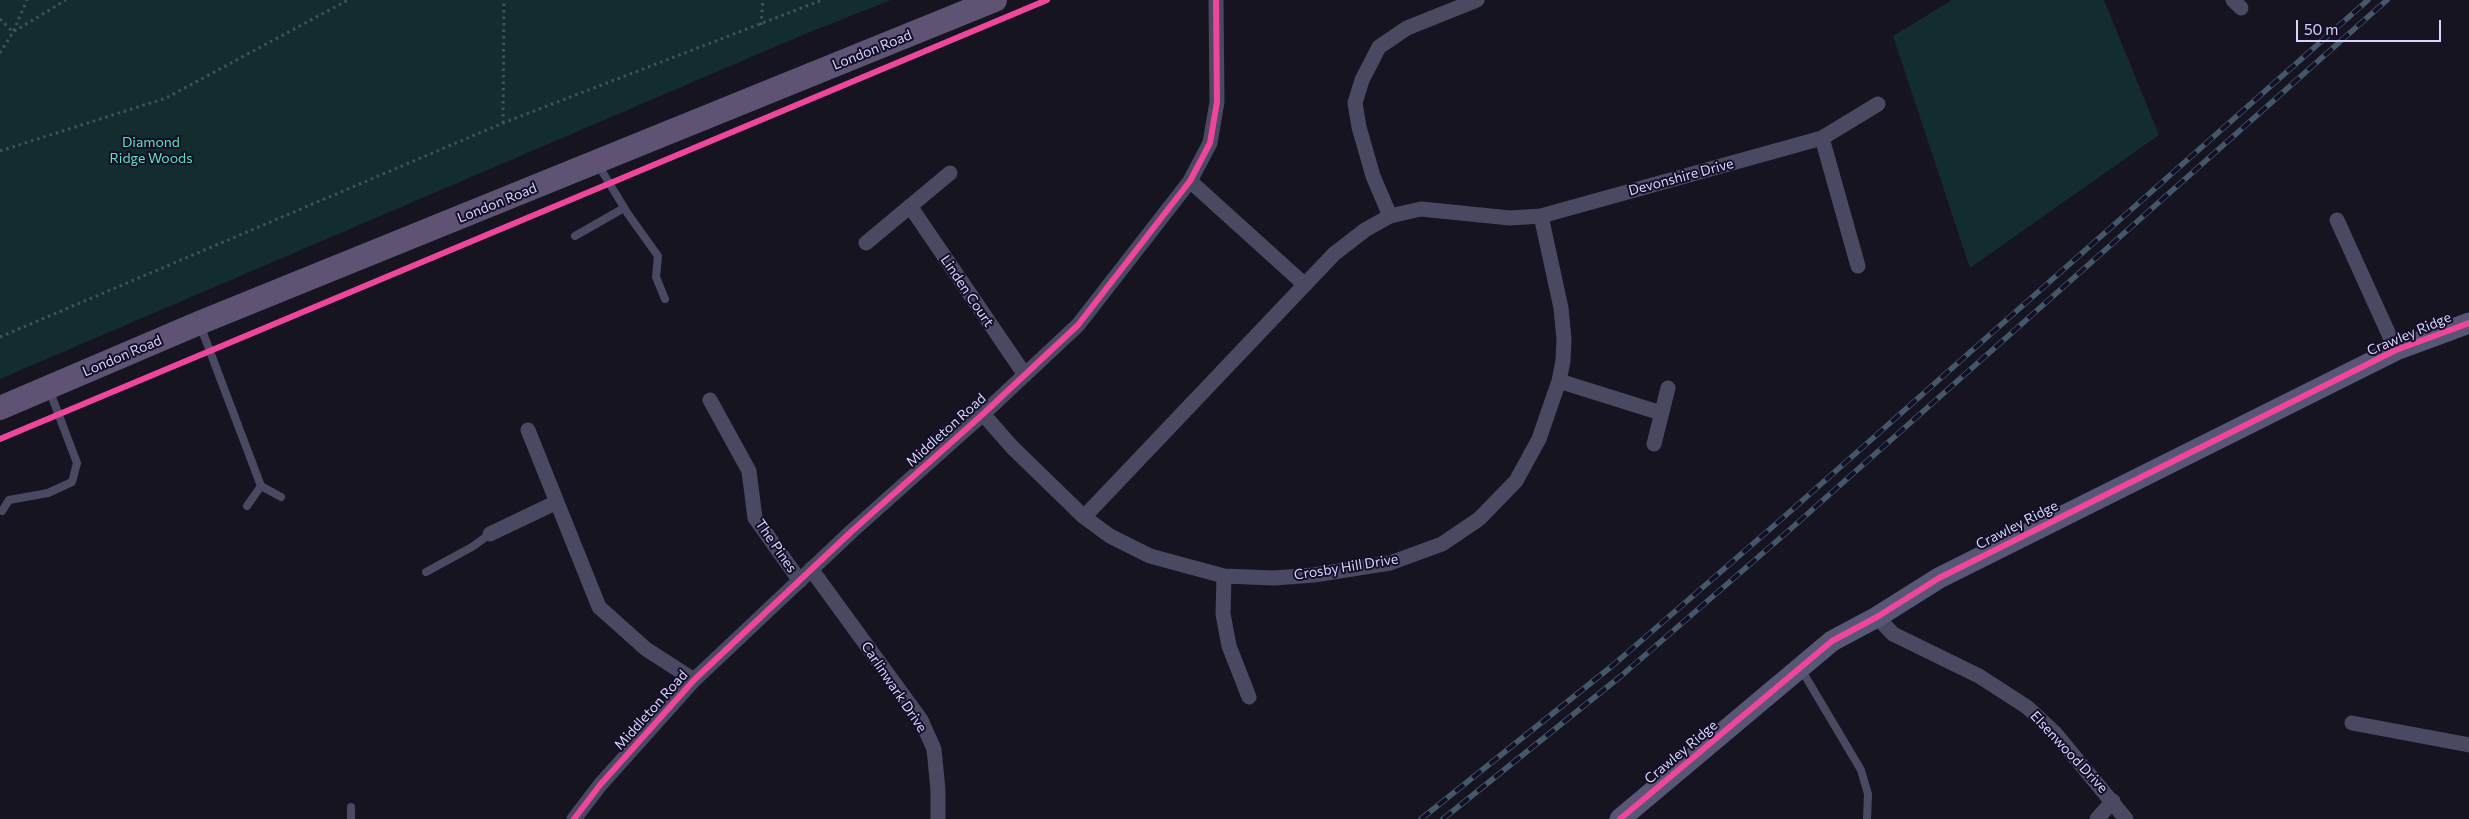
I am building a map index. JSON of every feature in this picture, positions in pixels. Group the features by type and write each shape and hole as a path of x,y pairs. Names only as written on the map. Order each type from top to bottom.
{"main road":[{"name":"London Road","path":"0,408 199,323 995,0"}],"street":[{"name":"Middleton Road","path":"574,819 600,785 694,680 811,569 983,414 1078,325 1190,181 1210,143 1217,102 1216,0"},
{"path":"1390,216 1373,176 1354,103 1362,80 1379,47 1407,28 1477,0"},
{"name":"Devonshire Drive","path":"1541,216 1822,138 1878,104"},
{"path":"1822,138 1858,266"},
{"path":"866,243 950,173"},
{"path":"1190,181 1305,285"},
{"name":"Linden Court","path":"910,206 1025,375"},
{"path":"1084,517 1334,254 1365,230 1390,216 1421,209 1510,218 1541,216"},
{"name":"Crosby Hill Drive","path":"983,414 1012,447 1084,517 1110,536 1150,556 1224,576 1274,578 1314,575 1390,563 1442,544 1479,519 1516,481 1539,439 1558,382 1563,360 1561,308 1541,216"},
{"path":"2337,220 2396,350"},
{"name":"Crawley Ridge","path":"1620,819 1832,641 1877,617 1939,578 2396,350 2469,323"},
{"path":"1558,382 1661,413"},
{"path":"1654,444 1668,388"},
{"name":"The Pines","path":"710,400 749,471 755,518 800,581"},
{"path":"528,430 600,607 646,649 694,680"},
{"path":"490,534 557,502"},
{"name":"Carlinwark Drive","path":"811,569 921,720 934,749 938,790 938,819"},
{"path":"1224,576 1223,614 1229,646 1249,697"},
{"name":"Elsenwood Drive","path":"1877,617 1893,634 1979,676 2027,707 2055,733 2114,801 2126,819"},
{"path":"2352,723 2469,745"},
{"path":"2097,819 2114,801"}],"lane":[{"path":"597,163 624,208 658,256 656,277 665,299"},
{"path":"575,236 624,208"},
{"path":"199,323 261,486 281,497"},
{"path":"2,511 9,500 48,493 72,482 77,463 48,388"},
{"path":"247,506 261,486"},
{"path":"426,572 472,547 490,534"},
{"path":"1800,668 1861,770 1868,794 1867,819"},
{"path":"350,819 352,807"}],"path":[{"path":"0,53 13,32 27,0"},
{"path":"13,32 66,0"},
{"path":"0,151 166,98 347,0"},
{"path":"503,123 504,0"},
{"path":"761,25 763,0"},
{"path":"0,337 503,123 822,0"},
{"path":"0,20 13,32"}],"green space":[{"name":"Diamond Ridge Woods","path":"0,0 891,0 805,34 0,379"},
{"path":"1952,0 2104,0 2159,135 1970,268 1893,36"}],"railway":[{"path":"1421,819 1612,666 1777,523 2368,0"},
{"path":"1443,819 1621,676 1786,533 2387,0"}],"cycle path":[{"path":"0,439 1047,0"},
{"path":"574,819 600,785 694,680 852,531 983,414 1078,325 1190,181 1210,143 1217,102 1216,0"},
{"path":"1620,819 1832,641 1877,617 1939,578 2396,350 2469,323"}]}
